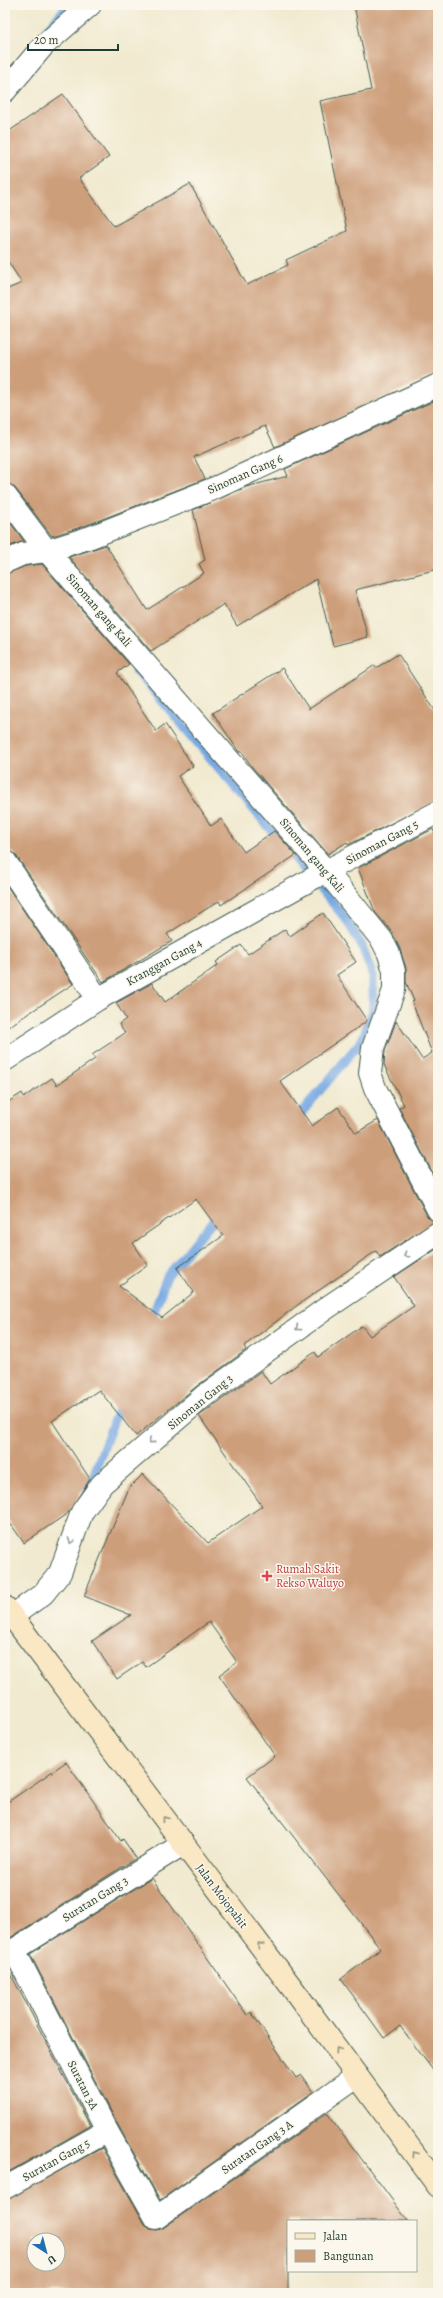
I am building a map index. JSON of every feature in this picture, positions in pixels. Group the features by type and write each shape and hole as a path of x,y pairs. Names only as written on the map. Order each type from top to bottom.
{"main road":[{"name":"Jalan Mojopahit","path":"8,1612 438,2186"}],"street":[{"path":"5,91 44,45 90,5"},
{"name":"Sinoman Gang 6","path":"14,558 47,551 91,537 215,488 438,385"},
{"name":"Sinoman gang Kali","path":"5,495 47,551 326,871 382,940 389,954 394,971 394,990 373,1048 370,1073 375,1088 438,1210"},
{"name":"Sinoman Gang 5","path":"326,871 438,812"},
{"path":"5,861 98,999"},
{"name":"Kranggan Gang 4","path":"5,1060 98,999 326,871"},
{"name":"Sinoman Gang 3","path":"8,1612 43,1594 60,1573 82,1512 102,1484 204,1396 328,1307 438,1233"},
{"name":"Suratan Gang 3","path":"10,1951 183,1844"},
{"name":"Suratan 3A","path":"10,1951 107,2131 156,2218"},
{"name":"Suratan Gang 3 A","path":"156,2218 357,2076"},
{"name":"Suratan Gang 5","path":"5,2188 107,2131"}],"building":[{"path":"354,5 438,5 438,373 275,447 265,426 194,457 205,479 87,525 52,536 15,488 5,483 5,290 22,283 5,257 5,134 63,94 109,157 79,178 114,226 190,184 247,285 288,265 286,260 347,231 320,101 371,90"},
{"path":"438,399 438,569 355,590 368,637 333,646 316,579 237,626 224,604 151,651 69,557 106,545 147,610 204,573 199,564 205,560 193,510 246,487 288,476 285,469"},
{"path":"5,516 24,541 5,548"},
{"path":"42,564 129,664 117,673 156,731 165,724 193,766 178,776 211,826 221,819 244,852 274,831 296,855 221,905 219,901 167,934 172,941 103,982 15,854 5,849 5,574 26,566"},
{"path":"398,654 438,715 438,800 348,845 347,842 328,854 252,767 242,752 239,752 213,713 282,668 309,709 375,665 376,668"},
{"path":"433,829 438,842 438,1183 399,1108 404,1105 384,1065 385,1051 396,1021 422,1059 432,1053 412,1002 414,1001 406,982 406,968 400,949 392,932 375,912 358,868"},
{"path":"5,883 73,984 5,1029"},
{"path":"323,913 356,962 337,975 367,1021 280,1081 312,1126 338,1107 356,1133 378,1120 427,1216 434,1222 380,1257 376,1251 299,1304 244,1346 246,1350 197,1386 136,1436 99,1390 52,1421 90,1479 68,1513 24,1543 5,1516 5,1104 22,1093 24,1097 52,1078 57,1085 95,1059 92,1055 125,1033 119,1024 126,1019 116,1003 152,983 165,1002 218,965 216,962 241,945 248,954 285,929 290,936","holes":["196,1199 223,1236 177,1268 194,1292 162,1318 119,1286 148,1265 133,1243"]},
{"path":"438,1248 438,2077 400,2026 384,2038 341,1979 381,1949 247,1777 275,1756 219,1675 237,1662 209,1622 146,1667 142,1662 117,1679 92,1641 131,1615 84,1596 129,1488 143,1474 208,1543 262,1506 199,1416 261,1371 270,1384 315,1352 318,1357 362,1326 370,1336 414,1306 394,1277"},
{"path":"66,1762 121,1841 123,1839 136,1858 10,1938 5,1938 5,1804"},
{"path":"152,1878 247,2015 251,2012 296,2078 301,2075 313,2092 160,2200 118,2125 30,1954"},
{"path":"5,1963 90,2126 5,2174"},
{"path":"327,2113 407,2220 287,2220 288,2293 5,2293 5,2200 102,2148 145,2224 150,2229 157,2230 163,2228"}],"waterway":[{"path":"46,31 68,5"},
{"path":"136,670 346,919 362,946 373,976 373,1011 362,1040 294,1122"},
{"path":"150,1323 167,1276 220,1212"},
{"path":"88,1490 121,1401"}],"place":[{"name":"Rumah Sakit Rekso Waluyo","path":"267,1576"}]}
